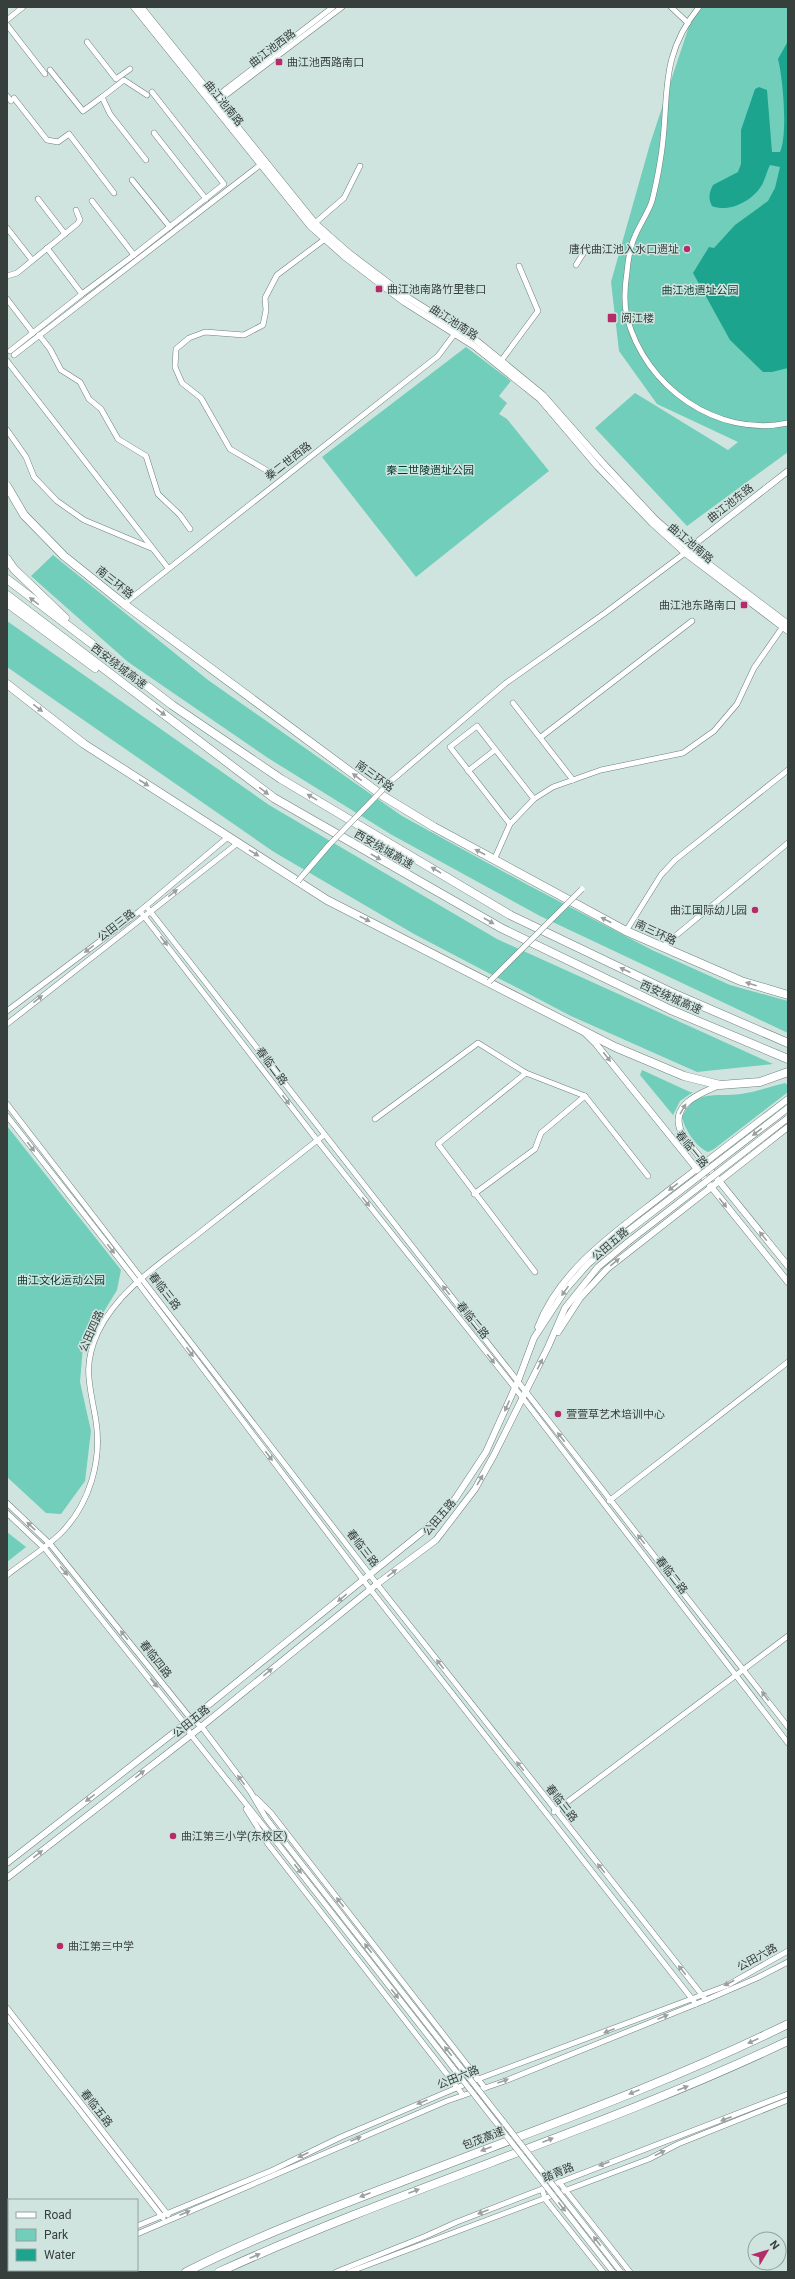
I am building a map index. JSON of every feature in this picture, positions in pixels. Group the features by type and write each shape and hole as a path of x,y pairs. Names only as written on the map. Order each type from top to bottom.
{"highway":[{"name":"南三环路","path":"7,486 24,515 64,556 124,604 383,796 494,860 626,931 662,948 741,981 788,996"},
{"path":"7,559 14,569 55,609 128,672"},
{"name":"西安绕城高速","path":"7,579 172,705 281,779 510,915 677,995 788,1043"},
{"name":"西安绕城高速","path":"7,595 274,798 501,928 671,1010 788,1059"},
{"path":"7,603 78,657 149,702"},
{"path":"7,684 84,744 327,900 615,1047 684,1076 720,1085 760,1082 787,1073"},
{"name":"包茂高速","path":"186,2272 229,2250 306,2218 686,2071 788,2024"},
{"path":"219,2272 388,2201 691,2085 788,2041"}],"main road":[{"name":"曲江池南路","path":"134,7 315,223 349,253 456,332 540,399 608,477 652,524 685,553 786,626"},
{"name":"曲江池南路","path":"141,7 214,101 260,165 311,227 404,302 456,332 477,341 543,395 656,520 786,626"},
{"name":"曲江池东路","path":"685,553 689,547 788,471"},
{"name":"春临一路","path":"580,1029 596,1044 788,1282"},
{"name":"春临一路","path":"720,1085 688,1101 679,1114 679,1124 682,1134 788,1266"},
{"path":"534,1338 545,1309 572,1272 607,1239 788,1099"},
{"name":"公田五路","path":"7,1863 188,1722 364,1581 426,1529 455,1499 486,1452 518,1381 534,1338 575,1277 622,1235 788,1108"},
{"name":"公田五路","path":"7,1878 190,1735 370,1589 436,1540 475,1489 523,1399 548,1347 564,1308 577,1290 598,1267 628,1242 788,1118"},
{"path":"548,1347 580,1298 596,1279 718,1180 788,1127"}],"street":[{"path":"7,20 23,7"},
{"name":"曲江池西路","path":"214,101 333,7"},
{"name":"曲江池西路","path":"214,101 342,7"},
{"path":"671,7 688,23"},
{"path":"699,7 688,23 672,56 665,95 660,163 651,202 634,238 629,260 627,273 627,317 638,346 651,367 664,383 697,409 718,419 744,425 761,426 788,423"},
{"path":"7,25 83,111 124,80 150,93 224,184 33,333 12,353 39,335 260,165"},
{"path":"87,42 116,79 130,69"},
{"path":"102,97 110,114 146,160"},
{"path":"10,99 47,140 58,142 69,134 114,193"},
{"path":"154,133 206,199"},
{"path":"315,223 344,198 360,166"},
{"path":"132,180 170,227"},
{"path":"38,199 65,234"},
{"path":"92,201 134,255"},
{"path":"7,276 17,272 77,224 80,220 76,210"},
{"path":"7,228 32,260"},
{"path":"266,470 230,449 201,398 182,384 175,367 176,349 189,338 205,332 244,335 263,325 266,310 264,298 277,275 325,239"},
{"path":"47,248 82,294"},
{"path":"576,265 586,249"},
{"path":"501,361 538,311 519,266"},
{"path":"7,299 33,333"},
{"name":"秦二世西路","path":"124,604 438,356 456,332"},
{"path":"39,335 50,349 61,370 80,382 89,398 102,409 118,439 146,456 158,494 180,515 190,529"},
{"path":"7,361 168,568"},
{"path":"7,430 26,457 34,477 57,501 84,520 152,548"},
{"path":"298,881 329,845 391,780 506,683 605,614 685,553"},
{"path":"541,737 692,621"},
{"path":"494,860 510,824 534,799 553,787 601,770 684,753 714,731 737,704 754,668 786,626"},
{"path":"513,703 573,780"},
{"path":"510,824 450,747 477,726 534,799"},
{"path":"468,771 495,750"},
{"path":"626,931 661,875 675,860 788,770"},
{"name":"公田三路","path":"7,1011 140,911 228,837"},
{"name":"公田三路","path":"7,1024 144,915 238,843"},
{"path":"662,948 788,843"},
{"path":"489,982 582,889"},
{"name":"春临二路","path":"146,906 788,1727"},
{"name":"春临二路","path":"140,911 317,1140 523,1399 788,1743"},
{"path":"375,1119 478,1043 526,1073 585,1096 648,1176"},
{"path":"526,1073 438,1144 474,1194 535,1272"},
{"path":"474,1194 534,1149 541,1133 585,1096"},
{"name":"春临三路","path":"7,1104 370,1589 551,1816 695,2001"},
{"name":"春临三路","path":"7,1116 140,1281 706,2000"},
{"name":"公田四路","path":"7,1575 61,1533 82,1504 93,1473 98,1451 96,1422 88,1382 88,1362 98,1332 114,1305 140,1281 324,1134"},
{"path":"605,1505 788,1362"},
{"name":"春临四路","path":"7,1503 49,1542 188,1722 190,1735 274,1839 613,2272"},
{"name":"春临四路","path":"7,1513 43,1547 188,1722 201,1726 250,1791 266,1818 279,1835 621,2272"},
{"path":"551,1816 788,1636"},
{"path":"250,1791 271,1813 485,2088"},
{"path":"240,1798 268,1844 463,2095"},
{"name":"公田六路","path":"138,2234 342,2144 463,2095 485,2088 695,2001 702,1995 726,1986 788,1951"},
{"name":"公田六路","path":"138,2226 272,2170 341,2137 478,2079 695,2001 706,2000 757,1978 788,1962"},
{"name":"春临五路","path":"7,2008 164,2215 166,2222"},
{"name":"春临五路","path":"7,2017 164,2215 171,2219"},
{"name":"踏青路","path":"336,2272 559,2182 644,2149 675,2140 788,2094"},
{"name":"踏青路","path":"349,2272 427,2241 461,2231 649,2159 678,2144 788,2100"},
{"path":"559,2182 630,2272"},
{"path":"542,2189 545,2199 603,2272"}],"green space":[{"name":"曲江池遗址公园","path":"703,7 788,7 788,452 687,526 595,428 635,393 728,450 738,442 657,404 619,351 611,282 650,144 693,14"},
{"name":"秦二世陵遗址公园","path":"466,347 511,381 499,396 507,403 499,414 507,419 549,471 416,577 322,457"},
{"path":"53,555 208,680 402,816 528,885 652,950 730,985 788,1001 788,1033 540,916 392,835 268,758 128,662 31,576"},
{"path":"7,621 269,805 497,939 773,1064 697,1072 571,1016 414,934 274,852 7,667"},
{"path":"642,1070 693,1092 680,1101 673,1115 640,1075"},
{"path":"785,1083 788,1085 788,1092 708,1152 699,1146 692,1138 682,1117 688,1107 702,1097 746,1093"},
{"name":"曲江文化运动公园","path":"7,1126 121,1270 117,1290 83,1346 80,1382 91,1431 85,1481 61,1514 46,1513 7,1477"},
{"path":"7,1532 26,1547 7,1562"}],"water":[{"path":"788,41 788,368 772,372 763,372 730,340 693,273 709,247 714,248 735,225 768,201 775,188 780,167 770,165 762,185 747,201 733,207 719,208 712,206 710,200 710,193 713,185 738,172 741,164 741,130 755,89 759,87 767,90 772,152 780,152 784,133 784,106 782,79 778,59"}],"place":[{"name":"曲江池西路南口","path":"279,62"},
{"name":"唐代曲江池入水口遗址","path":"687,249"},
{"name":"曲江池南路竹里巷口","path":"379,289"},
{"name":"阅江楼","path":"612,318"},
{"name":"曲江池东路南口","path":"744,605"},
{"name":"曲江国际幼儿园","path":"755,910"},
{"name":"萱萱草艺术培训中心","path":"558,1414"},
{"name":"曲江第三小学(东校区)","path":"173,1836"},
{"name":"曲江第三中学","path":"60,1946"}]}
